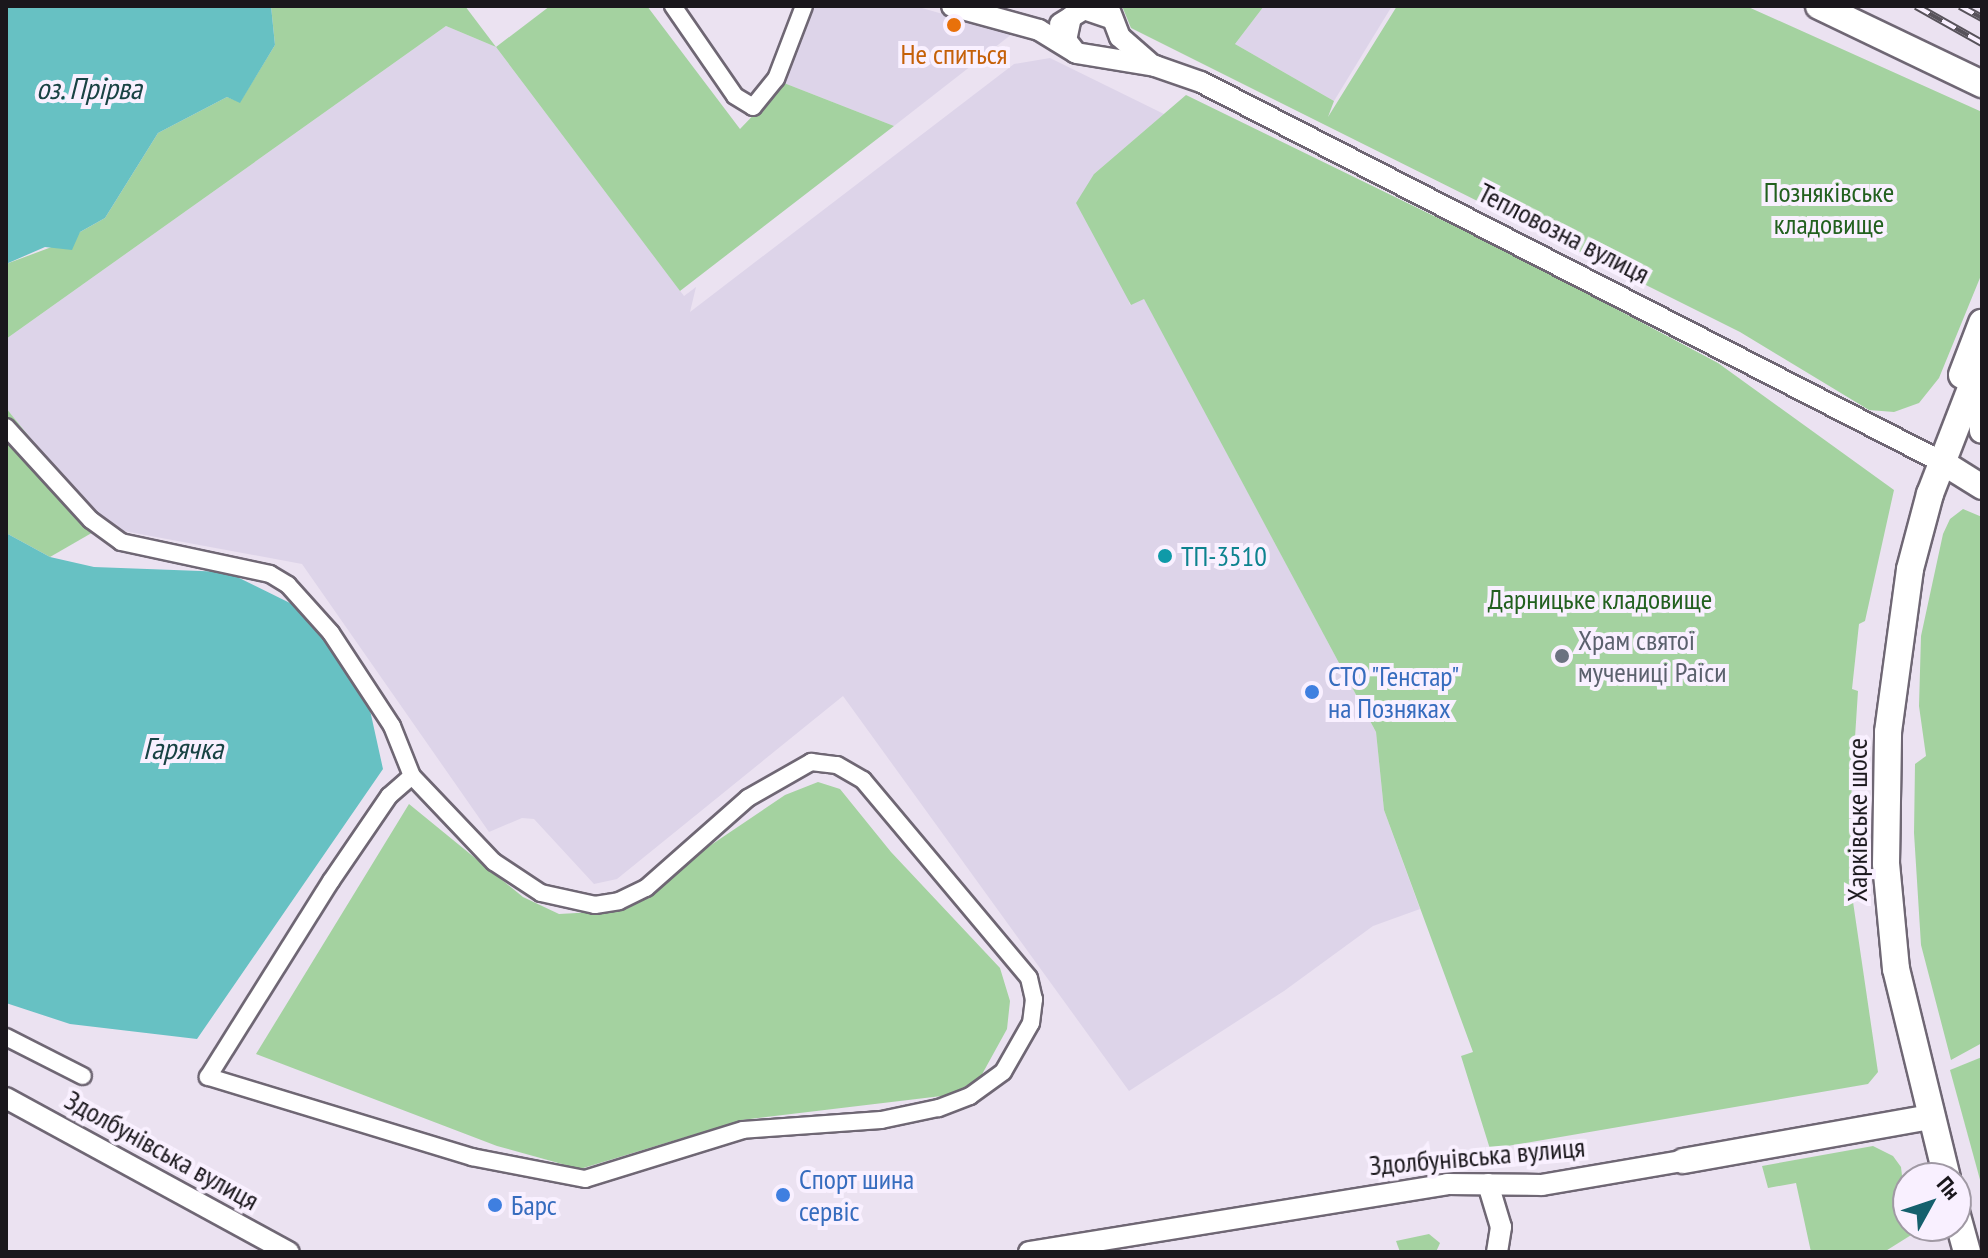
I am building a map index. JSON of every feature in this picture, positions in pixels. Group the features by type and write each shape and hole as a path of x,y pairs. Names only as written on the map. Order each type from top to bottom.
{"main road":[{"path":"1819,6 1982,84"},
{"name":"Харківське шосе","path":"1942,462 1939,434 1982,323"},
{"path":"1980,365 1982,431"},
{"name":"Харківське шосе","path":"1943,1162 1896,969 1885,810 1889,709 1901,614 1942,462 1980,365"},
{"path":"1942,462 1982,472"},
{"path":"1942,462 1982,487"},
{"name":"Здолбунівська вулиця","path":"1683,1161 1931,1117"}],"street":[{"path":"673,6 735,96 753,107 776,79 804,6"},
{"path":"952,6 1039,30 1076,53 1098,57 1111,45 1110,15 1092,9 1076,12 1039,30"},
{"path":"1076,12 1066,40 1076,53"},
{"name":"Тепловозна вулиця","path":"1110,15 1133,51 1155,66"},
{"name":"Тепловозна вулиця","path":"1098,57 1155,66 1201,82 1942,462"},
{"path":"6,427 91,520 121,542 270,574 288,585 331,633 392,726 412,776 494,862 541,893 595,905 646,888 748,798 811,762 837,765 863,780 1029,978 1034,999 1031,1023 1003,1072 970,1096 938,1108 881,1120 743,1130 585,1179 472,1157 208,1077 331,881 389,796 412,776"},
{"path":"6,1037 83,1076"},
{"name":"Здолбунівська вулиця","path":"6,1098 288,1252"},
{"name":"Здолбунівська вулиця","path":"1029,1252 1418,1188 1542,1185 1683,1161"},
{"path":"1488,1184 1501,1227 1497,1252"}],"shaded area":[{"path":"812,6 915,6 1012,34 894,126 784,83"},
{"path":"1264,6 1392,6 1334,101 1235,44"},
{"path":"446,26 496,47 684,296 696,287 690,312 1014,64 1050,58 1164,114 1094,174 1130,305 1144,298 1376,732 1384,810 1420,909 1373,926 1284,991 1129,1091 843,696 617,879 594,884 534,819 522,818 489,832 302,564 102,527 6,408 6,339"}],"green space":[{"path":"271,6 465,6 496,47 446,26 6,339 6,264 57,245 105,218 158,133 227,97 240,102 275,45"},
{"path":"550,6 647,6 740,129 784,83 894,126 680,291 496,47"},
{"name":"Позняківське кладовище","path":"1122,6 1264,6 1235,44 1334,101 1328,117 1397,6 1746,6 1982,112 1982,273 1939,378 1919,403 1894,412 1869,410 1740,332 1131,28"},
{"name":"Дарницьке кладовище","path":"1186,95 1522,259 1718,363 1894,490 1865,621 1859,624 1852,689 1858,691 1851,800 1852,895 1878,1072 1868,1084 1490,1149 1461,1056 1473,1052 1384,810 1376,732 1144,299 1131,305 1076,203 1094,174"},
{"path":"6,408 102,527 50,557 6,533"},
{"path":"1963,509 1982,517 1982,1043 1951,1060 1921,945 1914,833 1915,764 1926,756 1919,706 1921,636 1943,534 1950,519"},
{"path":"818,782 840,789 891,852 1000,968 1010,1001 1007,1029 980,1078 950,1095 742,1120 580,1169 497,1146 256,1054 409,804 523,897 559,914 613,911 785,795"},
{"path":"1982,1057 1982,1187 1950,1070"},
{"path":"1873,1146 1893,1156 1897,1162 1892,1162 1892,1242 1900,1242 1884,1252 1811,1252 1796,1183 1768,1188 1762,1166"},
{"path":"1429,1234 1440,1243 1436,1252 1400,1252 1396,1241"}],"water":[{"name":"оз. Прірва","path":"6,6 271,6 275,45 240,103 227,97 158,133 105,218 80,232 72,250 45,247 6,264"},
{"name":"Гарячка","path":"6,533 50,557 94,567 227,572 292,604 336,654 370,710 383,769 197,1039 70,1024 6,1003"}],"railway":[{"path":"1916,6 1982,43"},
{"path":"1960,6 1982,18"}],"place":[{"name":"Не спиться","path":"954,25"},
{"name":"ТП-3510","path":"1165,556"},
{"name":"Храм святої мучениці Раїси","path":"1562,656"},
{"name":"СТО \"Генстар\" на Позняках","path":"1312,692"},
{"name":"Спорт шина сервіс","path":"783,1195"},
{"name":"Барс","path":"495,1205"}]}
